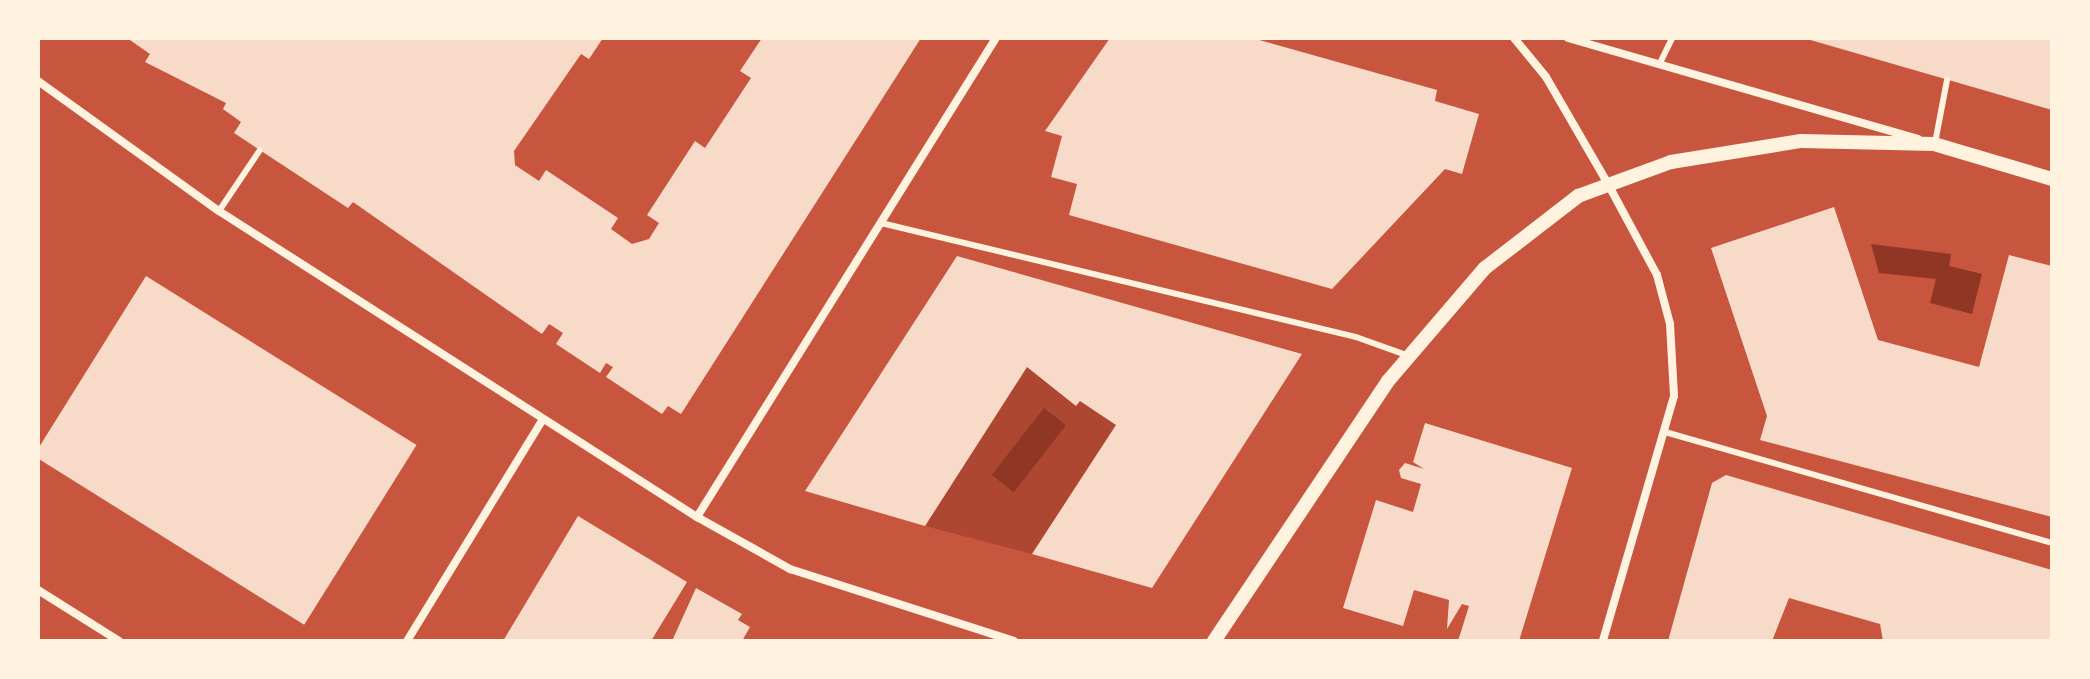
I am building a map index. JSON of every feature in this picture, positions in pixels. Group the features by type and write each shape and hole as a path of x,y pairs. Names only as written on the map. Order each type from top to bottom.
{"street":[{"path":"697,517 996,38"},
{"path":"1514,38 1546,77 1608,184 1657,275 1670,324 1674,396 1603,641"},
{"path":"1568,38 2052,179"},
{"path":"38,81 219,211 542,421 697,517 790,569 1014,641"},
{"path":"1214,641 1409,356 1485,268 1556,211 1608,184 1756,144 1934,144"},
{"path":"407,641 542,421"},
{"path":"38,590 119,641"}],"lane":[{"path":"1660,63 1672,38"},
{"path":"1934,144 1947,80"},
{"path":"219,211 260,150"},
{"path":"881,223 1356,337 1409,356"},
{"path":"1665,432 2052,543"}],"shaded area":[{"path":"1871,244 1951,254 1949,266 1982,274 1972,314 1930,303 1936,279 1879,273"},
{"path":"1027,367 1076,406 1080,401 1116,425 1032,554 925,526"},
{"path":"1044,408 1066,425 1014,492 992,475"}],"building":[{"path":"127,38 603,38 589,59 581,54 514,151 515,165 539,181 546,170 618,218 611,229 632,244 649,239 659,223 647,215 695,141 705,148 751,78 740,71 762,38 921,38 681,414 668,406 662,414 606,377 613,367 606,363 600,373 556,344 563,333 549,324 542,334 353,202 348,208 234,133 241,122 223,109 226,103 145,62 150,54"},
{"path":"1110,38 1252,38 1437,90 1435,101 1479,114 1462,174 1445,169 1332,289 1069,215 1077,184 1051,177 1062,136 1045,131"},
{"path":"2052,38 2052,110 1807,39"},
{"path":"1834,207 1878,340 1979,367 2009,255 2052,266 2052,517 1760,440 1767,416 1711,248"},
{"path":"957,256 1302,354 1152,588 1032,554 1116,425 1080,401 1076,406 1027,367 925,526 805,491"},
{"path":"146,276 417,445 304,625 38,458 38,449"},
{"path":"1425,423 1572,468 1519,641 1458,641 1469,606 1462,604 1447,629 1449,600 1414,590 1403,626 1343,608 1376,500 1413,512 1421,484 1401,478 1399,470 1405,463 1424,469 1413,462"},
{"path":"1726,475 2052,570 2052,641 1883,641 1880,624 1789,598 1772,641 1668,641 1712,483"},
{"path":"578,516 687,582 651,641 503,641"},
{"path":"696,588 742,614 738,620 750,627 742,641 672,641"}]}
